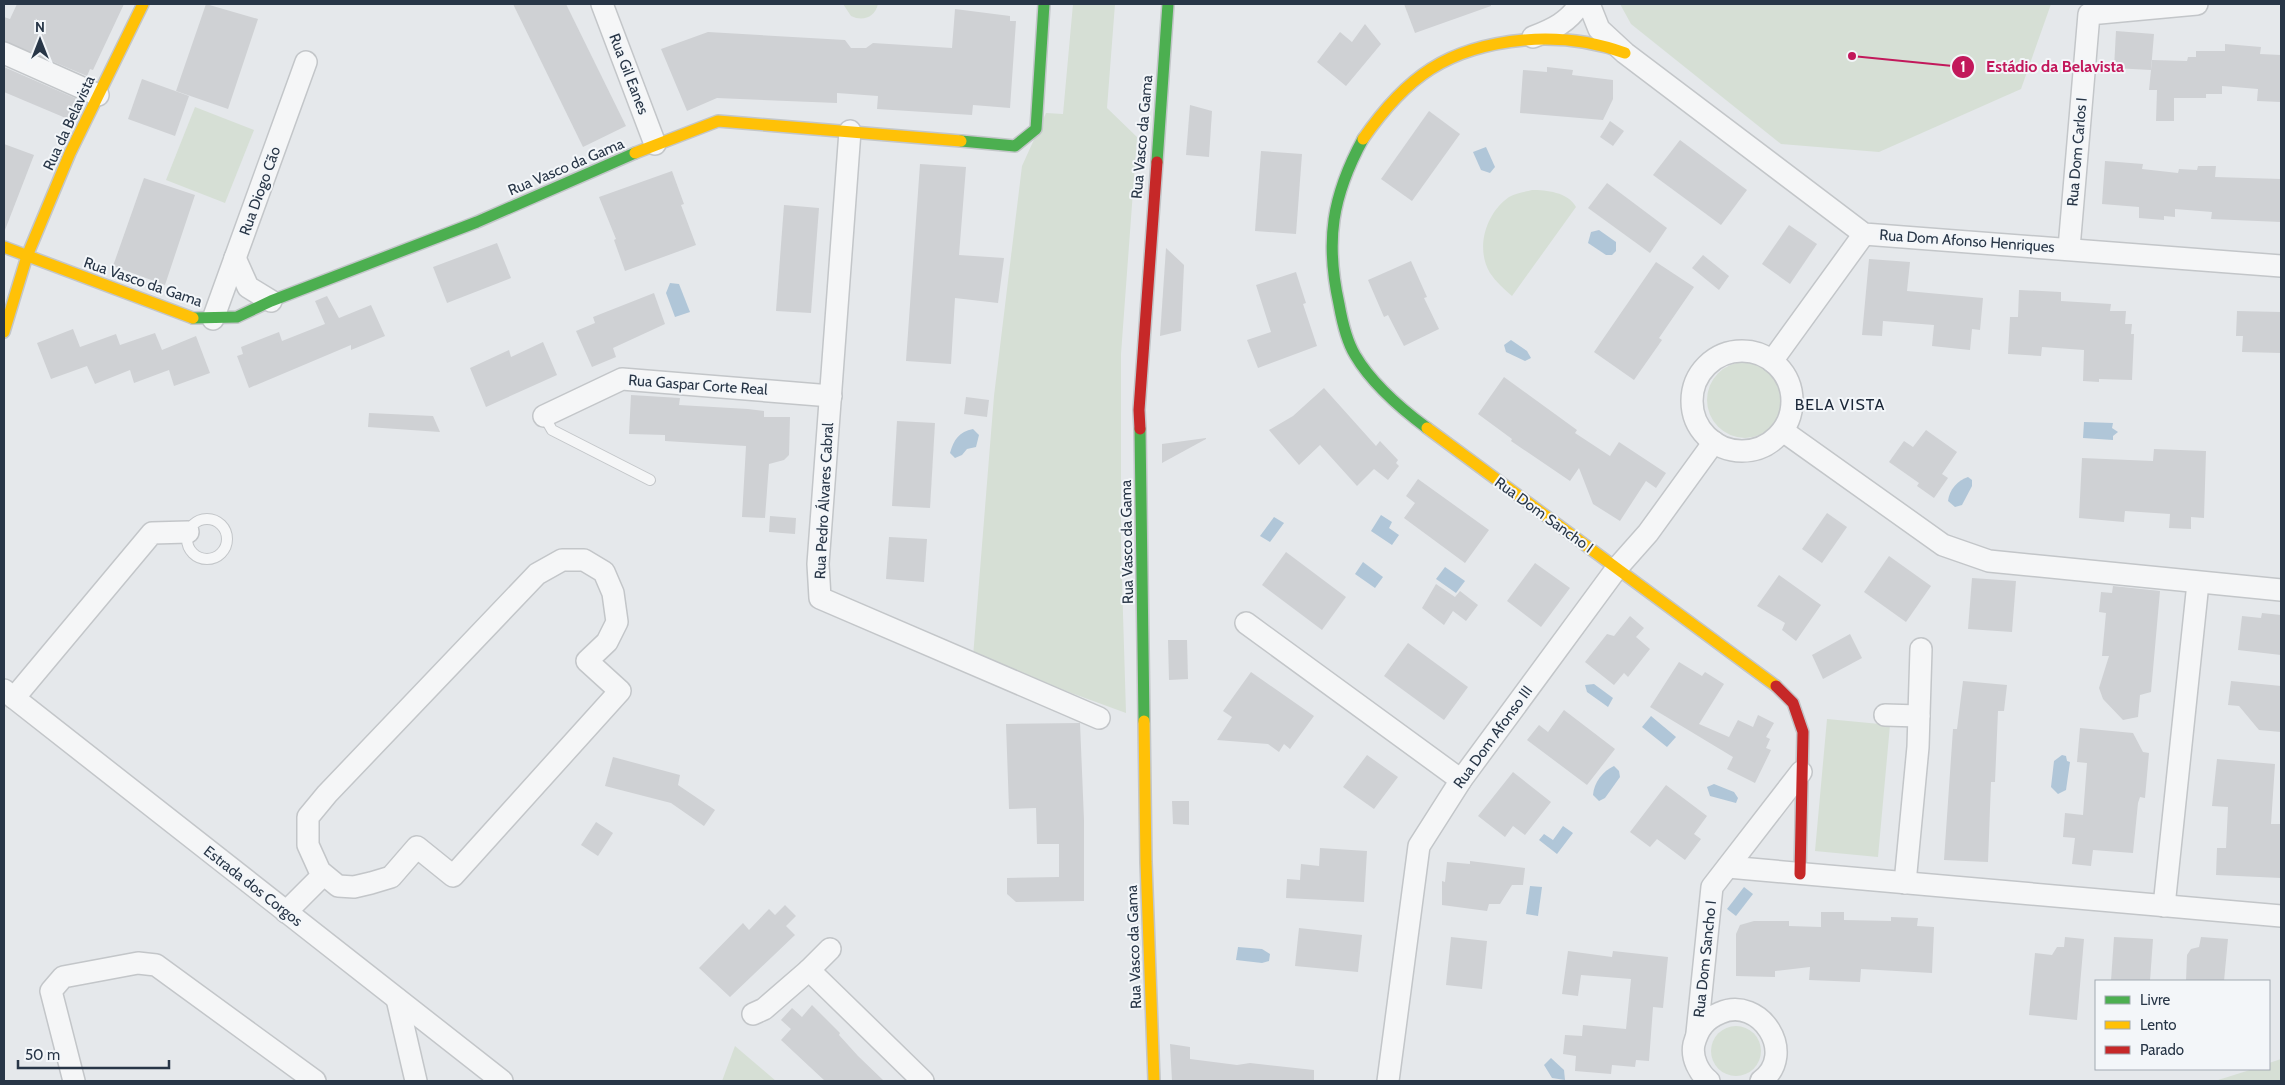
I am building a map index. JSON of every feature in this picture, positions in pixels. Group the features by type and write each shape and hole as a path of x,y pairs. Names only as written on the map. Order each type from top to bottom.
{"street":[{"name":"Rua da Belavista","path":"4,332 27,256 70,153 143,4"},
{"name":"Rua Gil Eanes","path":"602,4 655,144"},
{"name":"Rua Vasco da Gama","path":"4,247 194,318 238,317 271,301 477,222 655,144 718,121 1015,146 1036,129 1044,4"},
{"name":"Rua Vasco da Gama","path":"1154,1081 1146,862 1139,410 1168,4"},
{"path":"1526,39 1554,29 1570,18 1580,4"},
{"name":"Rua Dom Afonso Henriques","path":"1589,4 1600,29 1625,53 1864,234 2069,248 2281,266"},
{"name":"Rua Dom Carlos I","path":"2069,248 2089,14 2197,4"},
{"name":"Rua Dom Sancho I","path":"1625,53 1582,39 1554,37 1526,39 1492,43 1457,54 1427,69 1399,91 1372,125 1350,161 1334,212 1330,262 1339,306 1354,353 1384,392 1421,424 1775,685 1793,703 1803,732 1801,772 1712,887 1704,979 1694,1047 1696,1064 1709,1081"},
{"path":"4,53 98,95"},
{"name":"Rua Diogo Cão","path":"212,319 306,62"},
{"name":"Rua Pedro Álvares Cabral","path":"850,131 818,564 820,598 1099,718"},
{"path":"1772,360 1864,234"},
{"path":"235,258 248,287 271,301"},
{"path":"1754,352 1772,360 1780,367 1789,383 1792,401 1788,421 1783,430 1760,448 1744,451 1726,448 1714,442 1702,431 1695,417 1692,400 1696,383 1709,364 1724,354 1754,352"},
{"name":"Rua Gaspar Corte Real","path":"544,416 622,379 831,396"},
{"path":"1783,430 1943,545 1989,561 2281,590"},
{"name":"Rua Dom Afonso III","path":"1388,1081 1419,846 1461,780 1617,568 1648,533 1714,442"},
{"path":"9,694 152,533 188,532"},
{"path":"286,912 322,876 308,845 308,817 327,794 537,574 562,560 584,560 604,572 613,593 617,622 607,642 587,660 620,691 453,876 417,847 391,877 354,887 338,886 321,872"},
{"path":"2164,906 2198,582"},
{"path":"1246,623 1461,780"},
{"path":"1905,883 1918,747 1921,649"},
{"name":"Estrada dos Corgos","path":"9,694 502,1081"},
{"path":"1885,715 1919,716"},
{"path":"1800,874 1801,772"},
{"path":"1728,868 2281,916"},
{"path":"753,1014 764,1009 809,970 830,948"},
{"path":"74,1081 51,991 63,977 138,963 156,965 315,1081"},
{"path":"809,970 923,1081"},
{"path":"1704,979 1711,1002 1727,1010"},
{"path":"397,999 416,1081"},
{"name":"Rua Dom Sancho I","path":"1697,1033 1711,1016 1727,1010 1741,1009 1755,1014 1766,1023 1775,1041 1776,1055 1773,1066 1761,1081"}],"lane":[{"path":"544,416 552,430 650,480"},
{"path":"204,519 217,521 226,530 228,543 226,549 216,558 209,560 196,556 188,545 188,532 204,519"}],"shaded area":[{"path":"843,4 878,4 874,12 868,17 855,18 851,16"},
{"path":"1073,4 1115,4 1107,108 1137,137 1121,354 1121,548 1126,713 973,657 994,396 1022,166 1046,113 1063,114"},
{"path":"1620,4 2051,4 2021,89 1879,152 1781,144 1631,24"},
{"path":"195,107 254,130 225,203 166,180"},
{"path":"1532,190 1550,191 1562,195 1568,198 1576,207 1512,296 1490,273 1483,253 1483,242 1489,221 1501,204 1511,196"},
{"path":"1745,362 1759,365 1772,373 1780,386 1783,400 1780,414 1772,427 1759,435 1745,438 1731,435 1718,427 1710,414 1707,400 1710,386 1718,373 1731,365"},
{"path":"1827,719 1890,725 1878,857 1815,851"},
{"path":"1731,1026 1741,1026 1754,1033 1761,1046 1761,1056 1754,1069 1741,1076 1731,1076 1722,1072 1715,1065 1711,1056 1711,1046 1715,1037 1722,1030"},
{"path":"735,1046 776,1081 722,1081"},
{"path":"2281,1059 2281,1081 2215,1081 2250,1070 2270,1070 2270,1063"}],"water":[{"path":"1486,147 1495,167 1490,173 1481,170 1473,152"},
{"path":"1599,230 1616,242 1616,251 1612,255 1606,255 1588,243 1591,232"},
{"path":"670,283 679,284 690,312 675,317 666,293"},
{"path":"1511,340 1527,351 1531,358 1525,361 1506,352 1504,345"},
{"path":"2084,422 2113,423 2112,428 2118,432 2113,436 2113,440 2083,438"},
{"path":"973,429 979,435 976,447 967,449 962,455 955,458 950,453 955,440 964,432"},
{"path":"1968,477 1972,480 1972,486 1962,505 1955,507 1948,501 1950,493 1958,483"},
{"path":"1381,515 1392,522 1389,528 1399,535 1392,545 1371,531"},
{"path":"1274,517 1284,523 1270,542 1260,536"},
{"path":"1363,562 1383,577 1375,588 1355,574"},
{"path":"1445,567 1465,581 1456,593 1436,579"},
{"path":"1594,684 1613,698 1608,707 1587,692 1585,685"},
{"path":"1651,716 1676,737 1667,747 1642,727"},
{"path":"2062,755 2066,756 2067,761 2070,762 2066,790 2058,794 2051,787 2054,761"},
{"path":"1614,766 1619,771 1620,777 1605,798 1599,801 1593,795 1597,781 1606,771"},
{"path":"1714,784 1734,792 1738,798 1736,803 1710,796 1707,787"},
{"path":"1563,826 1573,833 1557,854 1539,840 1544,834 1553,840"},
{"path":"1530,886 1542,887 1538,916 1526,914"},
{"path":"1744,887 1753,894 1736,916 1727,909"},
{"path":"1238,947 1262,949 1270,954 1269,961 1262,963 1236,960"},
{"path":"1551,1058 1564,1070 1565,1080 1552,1078 1544,1065"}],"building":[{"path":"17,4 124,4 93,70 90,69 87,76 4,41 4,17 10,19"},
{"path":"206,4 258,19 228,109 176,91"},
{"path":"513,4 566,4 626,126 583,147"},
{"path":"1404,4 1491,4 1491,6 1415,33"},
{"path":"955,9 1010,16 1010,21 1016,21 1010,108 973,105 972,115 877,109 878,96 837,93 837,103 717,98 687,111 661,49 708,32 845,40 851,48 866,48 873,43 952,48"},
{"path":"1365,24 1381,44 1346,86 1317,62 1340,32 1352,42"},
{"path":"2116,31 2154,34 2151,70 2114,68"},
{"path":"2225,44 2261,47 2260,54 2281,55 2281,102 2257,101 2258,89 2222,86 2222,94 2206,94 2206,98 2174,98 2174,121 2156,121 2157,90 2149,90 2152,60 2187,61 2188,57 2196,57 2196,51 2225,51"},
{"path":"4,67 77,99 68,119 4,92"},
{"path":"1547,67 1573,70 1572,75 1613,80 1613,99 1603,120 1520,113 1523,70 1547,72"},
{"path":"142,79 189,96 175,136 128,119"},
{"path":"1190,105 1212,111 1209,157 1186,155"},
{"path":"1429,111 1460,134 1412,201 1381,179"},
{"path":"1610,121 1624,131 1613,146 1600,137"},
{"path":"1680,140 1747,190 1721,225 1653,175"},
{"path":"4,144 34,155 5,230 4,230"},
{"path":"1261,151 1302,154 1296,234 1255,231"},
{"path":"2105,161 2143,164 2142,169 2178,173 2179,169 2197,170 2198,166 2216,166 2215,177 2281,179 2281,222 2211,219 2212,212 2175,209 2175,217 2164,216 2164,220 2139,218 2139,207 2102,204"},
{"path":"920,164 966,167 959,255 1004,258 998,303 955,298 951,364 906,361"},
{"path":"672,171 684,204 681,205 696,245 625,271 614,240 616,239 599,197"},
{"path":"144,178 195,195 165,285 113,266"},
{"path":"1607,183 1667,228 1650,253 1588,208"},
{"path":"784,205 819,208 811,313 776,311"},
{"path":"1789,225 1817,244 1790,284 1762,264"},
{"path":"497,243 511,278 447,303 433,267"},
{"path":"1166,248 1184,265 1181,331 1160,336"},
{"path":"1703,255 1729,276 1719,290 1692,268"},
{"path":"1869,259 1910,262 1907,291 1983,298 1980,330 1972,329 1970,350 1932,346 1934,325 1883,321 1882,336 1862,335"},
{"path":"1411,261 1427,297 1424,298 1439,329 1404,346 1388,315 1384,317 1368,280"},
{"path":"1656,262 1694,287 1659,338 1662,340 1634,380 1594,352"},
{"path":"1296,272 1306,303 1303,304 1317,346 1258,368 1247,340 1271,332 1256,285"},
{"path":"2019,290 2061,292 2061,301 2111,304 2110,311 2126,311 2125,324 2132,324 2131,334 2134,334 2132,380 2099,379 2099,382 2083,381 2084,350 2042,347 2041,356 2008,354 2010,317 2018,317"},
{"path":"654,293 665,324 613,348 616,357 592,367 576,331 595,323 593,317"},
{"path":"327,296 339,318 371,305 385,336 351,350 351,345 249,388 237,356 243,354 241,347 279,332 282,341 325,324 315,301"},
{"path":"2237,311 2281,312 2281,353 2242,352 2243,336 2236,336"},
{"path":"73,329 80,347 116,334 120,345 155,333 162,350 196,336 210,373 174,386 169,370 134,383 130,370 95,384 87,366 51,379 37,343"},
{"path":"543,342 557,375 486,407 470,368 509,350 511,357"},
{"path":"1504,377 1577,430 1575,433 1610,456 1619,442 1666,473 1656,488 1646,481 1620,521 1593,504 1579,468 1570,481 1511,441 1512,439 1478,414"},
{"path":"1324,388 1376,446 1380,441 1398,460 1396,463 1399,466 1388,480 1374,469 1357,486 1320,445 1299,465 1269,430 1293,416"},
{"path":"631,395 680,398 679,405 748,409 764,411 764,417 790,417 789,455 784,460 769,464 765,518 742,517 746,446 665,441 665,435 629,434"},
{"path":"966,397 989,400 987,417 964,414"},
{"path":"369,413 433,416 440,432 368,427"},
{"path":"897,421 935,423 930,508 892,506"},
{"path":"1926,430 1957,452 1942,474 1948,478 1934,498 1917,486 1919,483 1889,462 1904,441 1913,447"},
{"path":"1206,439 1162,463 1162,444"},
{"path":"2154,449 2206,451 2204,518 2191,517 2191,529 2169,528 2170,514 2125,511 2124,522 2079,518 2082,458 2153,461"},
{"path":"1418,479 1489,530 1465,563 1404,518 1415,503 1406,496"},
{"path":"1827,513 1847,527 1822,563 1802,549"},
{"path":"770,516 796,518 795,534 769,532"},
{"path":"889,537 927,539 924,582 886,579"},
{"path":"1286,552 1346,597 1322,630 1262,585"},
{"path":"1889,556 1931,586 1906,622 1864,592"},
{"path":"1535,563 1570,588 1541,627 1507,601"},
{"path":"1779,575 1821,605 1796,641 1782,630 1785,623 1757,606"},
{"path":"1972,578 2016,581 2012,632 1968,629"},
{"path":"1436,584 1455,597 1460,591 1478,605 1466,621 1453,611 1444,625 1422,608"},
{"path":"2113,586 2160,591 2151,692 2140,695 2138,717 2123,720 2103,699 2099,688 2109,656 2102,656 2106,613 2099,612 2101,592 2112,593"},
{"path":"2262,613 2281,615 2281,655 2238,650 2242,616 2261,618"},
{"path":"1630,616 1644,628 1636,637 1650,649 1628,677 1624,673 1614,685 1585,662 1607,634 1614,636"},
{"path":"1850,634 1862,658 1823,679 1812,655"},
{"path":"1168,640 1187,640 1188,679 1169,680"},
{"path":"1408,643 1468,687 1444,720 1384,676"},
{"path":"1679,662 1702,676 1705,672 1724,684 1699,724 1729,737 1738,720 1753,727 1758,715 1774,723 1766,737 1770,739 1766,748 1771,750 1755,783 1727,769 1733,757 1650,707"},
{"path":"1251,672 1314,716 1290,749 1284,744 1279,752 1268,744 1217,740 1232,717 1223,711"},
{"path":"1963,681 2007,685 2004,711 1998,711 1995,782 1991,782 1988,862 1944,860 1953,729 1957,729"},
{"path":"2231,681 2281,686 2281,732 2259,730 2239,706 2228,705"},
{"path":"1564,710 1615,749 1587,785 1527,740 1539,725 1548,732"},
{"path":"1080,723 1084,820 1084,901 1016,902 1007,894 1007,878 1059,877 1059,844 1037,844 1036,808 1009,809 1006,724"},
{"path":"2080,728 2133,733 2143,752 2149,753 2145,798 2140,797 2138,803 2133,853 2093,850 2091,866 2072,864 2075,838 2063,837 2065,813 2083,815 2087,763 2077,762"},
{"path":"1367,755 1398,777 1374,809 1343,787"},
{"path":"613,757 680,775 678,785 715,810 704,826 671,803 605,786"},
{"path":"2217,759 2275,764 2271,824 2281,824 2281,878 2216,875 2217,848 2226,848 2228,807 2212,806"},
{"path":"1513,772 1551,802 1525,835 1513,826 1505,837 1478,816"},
{"path":"1666,785 1707,816 1694,834 1701,839 1685,860 1657,839 1650,847 1630,832"},
{"path":"1172,801 1189,801 1189,825 1173,824"},
{"path":"596,822 613,833 598,856 581,845"},
{"path":"1320,848 1367,851 1364,902 1286,898 1287,879 1300,880 1301,864 1319,866"},
{"path":"1470,861 1525,868 1523,885 1512,885 1500,904 1489,904 1487,911 1442,905 1442,881 1445,882 1447,862 1470,864"},
{"path":"785,905 796,916 786,926 795,935 730,997 699,968 743,923 749,930 769,909 775,915"},
{"path":"1821,912 1844,912 1844,920 1891,921 1891,917 1918,918 1917,926 1934,927 1932,973 1861,969 1860,982 1809,980 1810,967 1775,971 1775,977 1736,976 1736,934 1740,925 1754,921 1789,921 1789,926 1821,927"},
{"path":"1299,928 1362,935 1358,972 1295,966"},
{"path":"1451,937 1487,941 1482,989 1446,985"},
{"path":"2065,937 2084,939 2077,1020 2029,1015 2035,953 2052,955 2057,947 2064,947"},
{"path":"2114,937 2153,939 2150,980 2111,980"},
{"path":"2201,937 2228,939 2224,980 2186,980 2187,955 2191,949 2199,947"},
{"path":"1568,951 1612,957 1613,951 1668,957 1663,1008 1653,1007 1649,1061 1636,1060 1635,1067 1612,1065 1611,1074 1575,1071 1576,1056 1563,1054 1565,1035 1582,1036 1583,1025 1626,1029 1631,979 1581,975 1578,996 1562,994"},
{"path":"812,1005 840,1033 839,1035 858,1056 884,1081 825,1081 781,1040 791,1029 781,1020 792,1008 802,1017"},
{"path":"1170,1044 1190,1047 1190,1059 1237,1065 1250,1063 1314,1070 1314,1081 1172,1081"}],"traffic: fast":[{"path":"961,141 1015,146 1036,129 1044,4"},
{"path":"1157,162 1168,4"},
{"path":"1363,139 1344,180 1334,219 1332,260 1342,317 1347,337 1362,366 1378,386 1427,428"},
{"path":"193,318 237,317 271,301 477,222 635,153"},
{"path":"1140,429 1144,721"}],"traffic: slow":[{"path":"4,332 27,256 70,153 143,4"},
{"path":"1363,139 1395,98 1413,82 1451,58 1472,50 1524,40 1550,39 1588,43 1625,53"},
{"path":"635,153 718,121 961,141"},
{"path":"4,247 193,318"},
{"path":"1427,428 1776,686"},
{"path":"1144,721 1146,862 1154,1081"}],"traffic: jam":[{"path":"1140,429 1139,410 1157,162"},
{"path":"1776,686 1793,703 1803,732 1800,874"}],"place":[{"name":"Estádio da Belavista","path":"1852,56"}],"district":[{"name":"BELA VISTA","path":"1840,404"}]}
